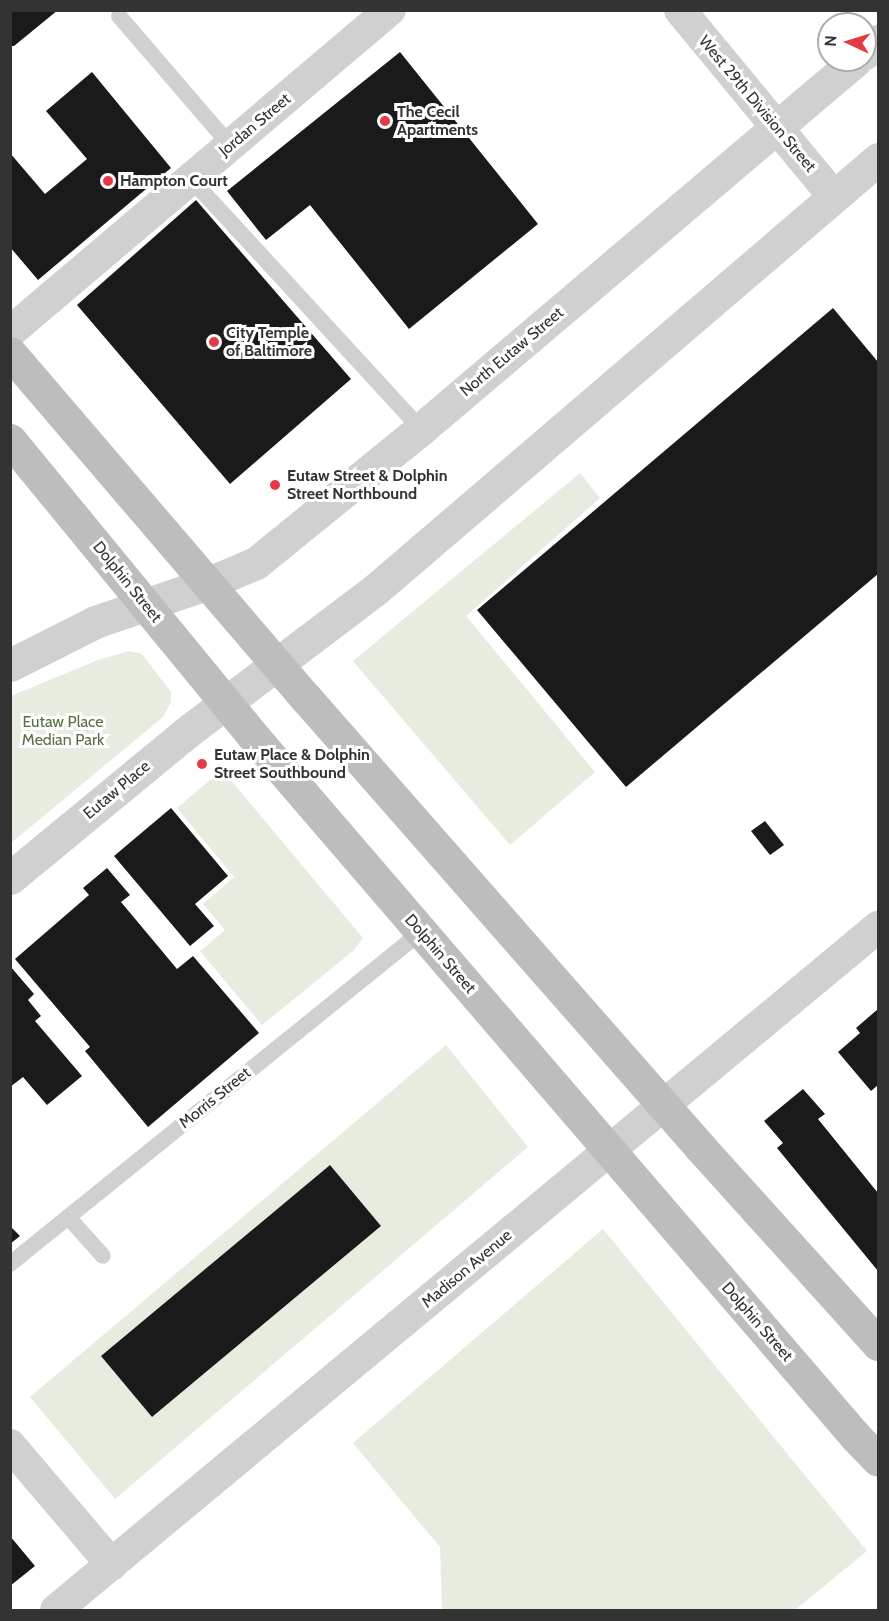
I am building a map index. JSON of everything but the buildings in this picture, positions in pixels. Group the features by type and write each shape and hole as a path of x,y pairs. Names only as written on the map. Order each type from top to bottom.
{"main road":[{"path":"10,353 276,663 664,1105 879,1344"},
{"name":"Dolphin Street","path":"10,440 225,703 420,932 848,1428 879,1460"}],"street":[{"name":"Jordan Street","path":"10,332 390,10"},
{"name":"West 29th Division Street","path":"680,10 834,197"},
{"name":"North Eutaw Street","path":"144,603 209,584 256,563 421,429 842,72"},
{"path":"225,703 376,589 879,159"},
{"path":"10,665 67,635 144,603"},
{"name":"Eutaw Place","path":"10,878 225,703"},
{"name":"Madison Avenue","path":"56,1611 879,927"},
{"path":"10,1445 112,1564"}],"lane":[{"path":"119,16 231,146"},
{"path":"191,179 421,429"},
{"name":"Morris Street","path":"10,1264 420,932"},
{"path":"68,1217 102,1256"}],"green space":[{"path":"580,473 600,498 466,616 595,772 510,845 353,661"},
{"name":"Eutaw Place Median Park","path":"129,651 142,654 171,692 171,702 163,717 11,843 11,696 98,660"},
{"path":"219,772 225,773 363,938 353,951 262,1025 200,951 225,930 203,904 234,877 177,808"},
{"path":"446,1045 528,1147 115,1499 30,1397","holes":["330,1165 381,1226 152,1417 102,1356"]},
{"path":"603,1229 867,1551 795,1610 442,1610 440,1547 353,1443"}],"place":[{"name":"The Cecil Apartments","path":"385,121"},
{"name":"Hampton Court","path":"108,181"},
{"name":"City Temple of Baltimore","path":"214,342"},
{"name":"Eutaw Street & Dolphin Street Northbound","path":"275,485"},
{"name":"Eutaw Place & Dolphin Street Southbound","path":"202,764"}]}
